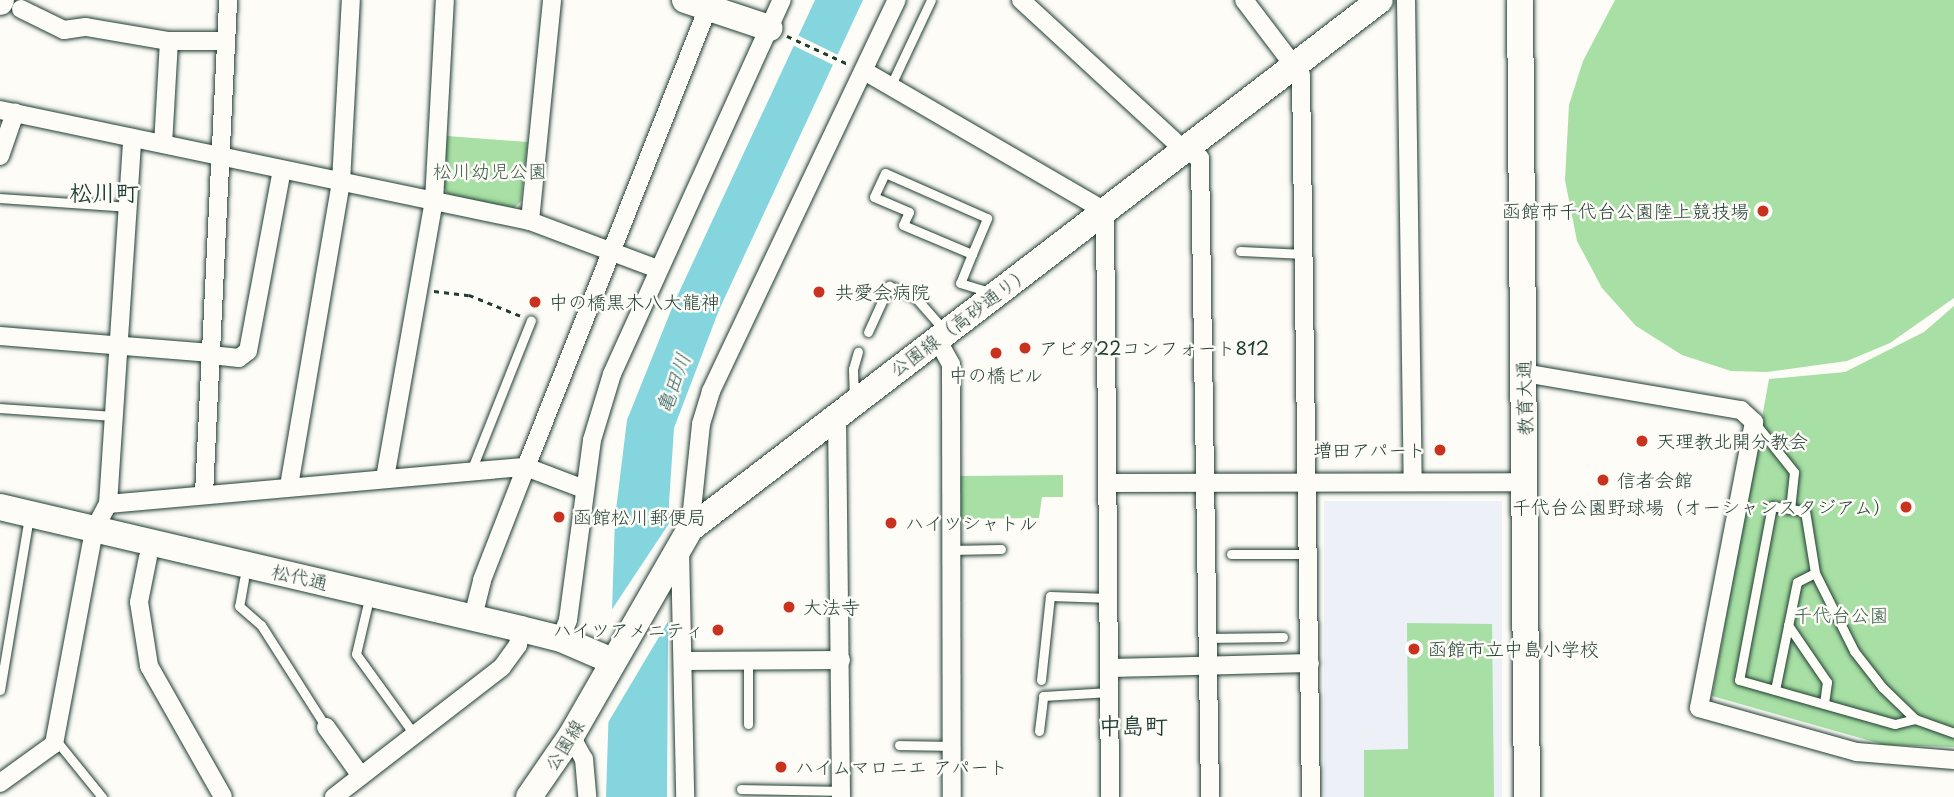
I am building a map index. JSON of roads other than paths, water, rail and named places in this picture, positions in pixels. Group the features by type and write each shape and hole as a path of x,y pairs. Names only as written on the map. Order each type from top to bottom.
{"street":[{"path":"204,494 228,0"},
{"path":"289,486 341,182 351,0"},
{"path":"385,478 434,201 444,0"},
{"path":"530,221 552,0"},
{"path":"561,639 568,620 592,440 612,374 658,269 774,30 782,0"},
{"path":"685,797 680,543 701,424 711,391 861,70 897,0"},
{"path":"1021,0 1184,150 1200,158 1208,483 1210,797"},
{"path":"1244,0 1301,75 1311,797"},
{"name":"公園線（高砂通り）","path":"596,691 605,658 680,543 845,408 1380,0"},
{"path":"1406,0 1413,482"},
{"name":"教育大通","path":"1525,1 1527,797"},
{"path":"473,617 482,580 612,251 702,2 774,30"},
{"path":"7,4 64,30 86,27 169,41 226,41"},
{"path":"163,144 169,41"},
{"path":"861,70 1105,211 1110,483 1110,797"},
{"path":"0,156 7,111 530,221 658,269"},
{"path":"0,783 55,739 94,530 108,504 132,138"},
{"path":"0,336 239,358 248,351 282,170"},
{"path":"942,335 951,364 952,797"},
{"path":"1524,373 1741,410 1754,422 1699,708 1868,754 1954,760"},
{"path":"841,794 845,408"},
{"path":"108,504 526,467 584,489"},
{"path":"1110,483 1525,482"},
{"name":"松代通","path":"0,507 473,617 561,639 605,658"},
{"path":"148,557 139,602 149,666 223,797"},
{"path":"334,797 502,667 518,645 521,629"},
{"path":"684,661 841,660"},
{"path":"1110,668 1310,663"},
{"name":"公園線","path":"529,797 571,736 596,691"},
{"path":"326,727 361,776"},
{"path":"571,736 584,759 587,797"}],"lane":[{"path":"890,87 931,0"},
{"path":"972,254 903,225 909,212 874,197 885,173 988,219 960,284 995,293"},
{"path":"0,198 129,206"},
{"path":"1240,251 1305,254"},
{"path":"868,332 889,286 915,297 942,335"},
{"path":"471,471 531,320"},
{"path":"845,408 858,352"},
{"path":"0,408 113,416"},
{"path":"1754,422 1794,472 1790,509"},
{"path":"1914,719 1895,723 1739,680 1772,506 1805,511 1815,573 1854,651 1882,687 1914,719 1954,733"},
{"path":"0,690 29,514"},
{"path":"951,550 1001,549"},
{"path":"1231,554 1308,554"},
{"path":"1775,690 1797,582 1815,573"},
{"path":"244,579 239,606 261,625 326,727"},
{"path":"1041,680 1050,596 1110,598"},
{"path":"367,607 356,654 414,734"},
{"path":"1788,625 1827,682 1824,704"},
{"path":"1209,638 1283,637"},
{"path":"748,661 748,724"},
{"path":"1039,731 1043,696 1110,692"},
{"path":"55,739 102,797"},
{"path":"899,745 952,746"},
{"path":"741,789 841,794"}],"water":[{"name":"亀田川","path":"815,0 863,0 719,310 674,428 669,503 667,797 606,797 615,518 627,420 674,303"}],"place":[{"name":"函館市千代台公園陸上競技場","path":"1763,211"},
{"name":"共愛会病院","path":"819,292"},
{"name":"中の橋黒木八大龍神","path":"535,302"},
{"name":"アビタ22コンフォート812","path":"1025,348"},
{"name":"中の橋ビル","path":"996,353"},
{"name":"天理教北開分教会","path":"1642,441"},
{"name":"増田アパート","path":"1440,450"},
{"name":"信者会館","path":"1603,480"},
{"name":"千代台公園野球場（オーシャンスタジアム）","path":"1906,507"},
{"name":"函館松川郵便局","path":"559,517"},
{"name":"ハイツシャトル","path":"891,523"},
{"name":"大法寺","path":"789,607"},
{"name":"ハイツアメニティ","path":"718,630"},
{"name":"函館市立中島小学校","path":"1414,649"},
{"name":"ハイムマロニエ アパート","path":"781,767"}],"district":[{"name":"松川町","path":"104,192"},
{"name":"中島町","path":"1133,725"}],"park label":[{"name":"松川幼児公園","path":"490,171"},
{"name":"千代台公園","path":"1841,615"}]}
